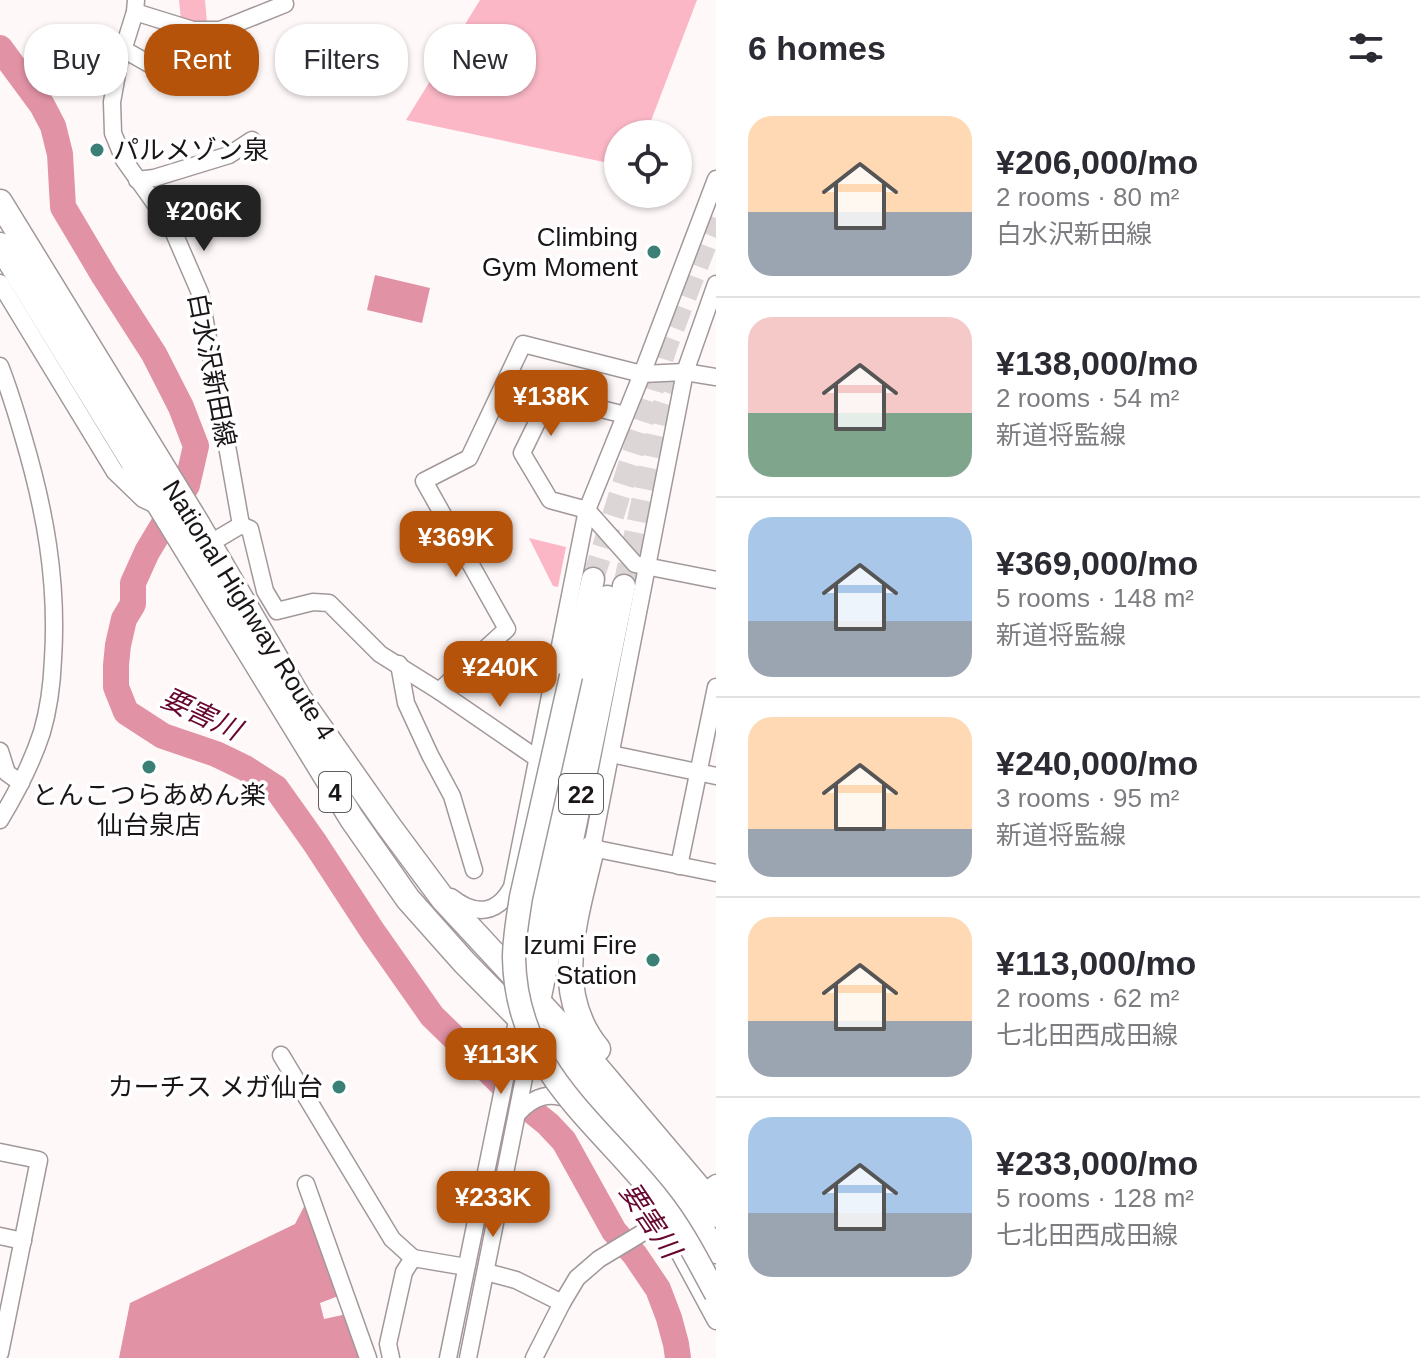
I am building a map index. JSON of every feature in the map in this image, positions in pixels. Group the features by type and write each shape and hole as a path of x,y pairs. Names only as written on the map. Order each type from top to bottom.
{"highway":[{"name":"National Highway Route 4","path":"0,202 6,240 166,496 197,537 299,698 443,899 580,1047 622,1115"},
{"name":"National Highway Route 4","path":"197,537 352,819 408,899 464,962 558,1057 701,1194 716,1215"},
{"path":"592,848 571,943 571,994 587,1035 628,1085 622,1115"},
{"name":"National Highway Route 4","path":"701,1194 716,1251"}],"main road":[{"name":"22","path":"526,1024 531,993 529,946 609,583 571,676 518,919 514,957 516,986 520,1007 530,1039 545,1066 571,1101 658,1198 682,1231 716,1294"}],"street":[{"path":"244,0 250,17"},
{"path":"135,6 193,30 220,30 285,4"},
{"name":"白水沢新田線","path":"128,31 135,6"},
{"name":"白水沢新田線","path":"113,96 113,133 124,160 171,226 200,293 241,525 250,529 265,591 277,611 313,602 329,603 380,654 399,664"},
{"path":"137,180 154,178 229,155 252,140"},
{"path":"427,878 464,907 476,911 491,908 507,896 512,887 587,510 716,179"},
{"path":"0,283 115,472 143,499 166,496"},
{"path":"716,284 685,372 592,848 716,873"},
{"path":"439,691 507,629 424,481 469,458 523,344 642,374 685,372 716,377"},
{"path":"0,366 40,495 51,567 54,633 51,690 42,731 21,783 0,820"},
{"path":"625,415 550,396 522,453 550,500 587,510 635,564 716,580"},
{"path":"197,537 241,525"},
{"path":"399,664 538,759"},
{"path":"399,664 406,703 452,796 474,870"},
{"path":"679,866 716,687"},
{"path":"0,751 7,773 21,783"},
{"path":"611,754 716,776"},
{"path":"448,1358 510,1060 526,1024"},
{"path":"468,1358 525,1075 526,1024"},
{"path":"281,1055 392,1239 413,1258 466,1267"},
{"path":"517,1119 530,1100 557,1095 622,1115"},
{"path":"0,1152 39,1160 4,1316 0,1353"},
{"path":"306,1184 368,1358"},
{"path":"534,1358 577,1278 599,1259 701,1194"},
{"path":"656,1225 716,1321"},
{"path":"0,1236 23,1241"},
{"path":"391,1358 388,1344 391,1329 404,1272 413,1258"},
{"path":"486,1272 516,1280 562,1303"}],"shaded area":[{"path":"179,0 205,0 207,23 181,20"},
{"path":"480,0 697,0 651,120 604,120 604,162 406,120 424,91 424,96 536,96 536,24 465,24"},
{"path":"375,275 430,288 422,323 367,310"},
{"path":"529,538 566,547 558,587 553,586"},
{"path":"308,1199 341,1295 320,1303 324,1319 347,1314 364,1358 119,1358 130,1303 295,1224"}],"waterway":[{"name":"要害川","path":"0,48 42,105 53,126 60,154 63,207 154,354 181,407 196,446 187,485 147,552 133,583 133,604 124,619 116,665 116,687 126,712 163,736 216,754 276,788 432,1016 564,1141 614,1231 658,1289 669,1318 678,1358"}],"tunnel":[{"path":"593,579 667,345 716,218"},
{"path":"624,586 661,413 674,373"}],"place":[{"name":"パルメゾン泉","path":"97,150"},
{"name":"Climbing Gym Moment","path":"654,252"},
{"name":"とんこつらあめん楽 仙台泉店","path":"149,767"},
{"name":"Izumi Fire Station","path":"653,960"},
{"name":"カーチス メガ仙台","path":"339,1087"}]}
